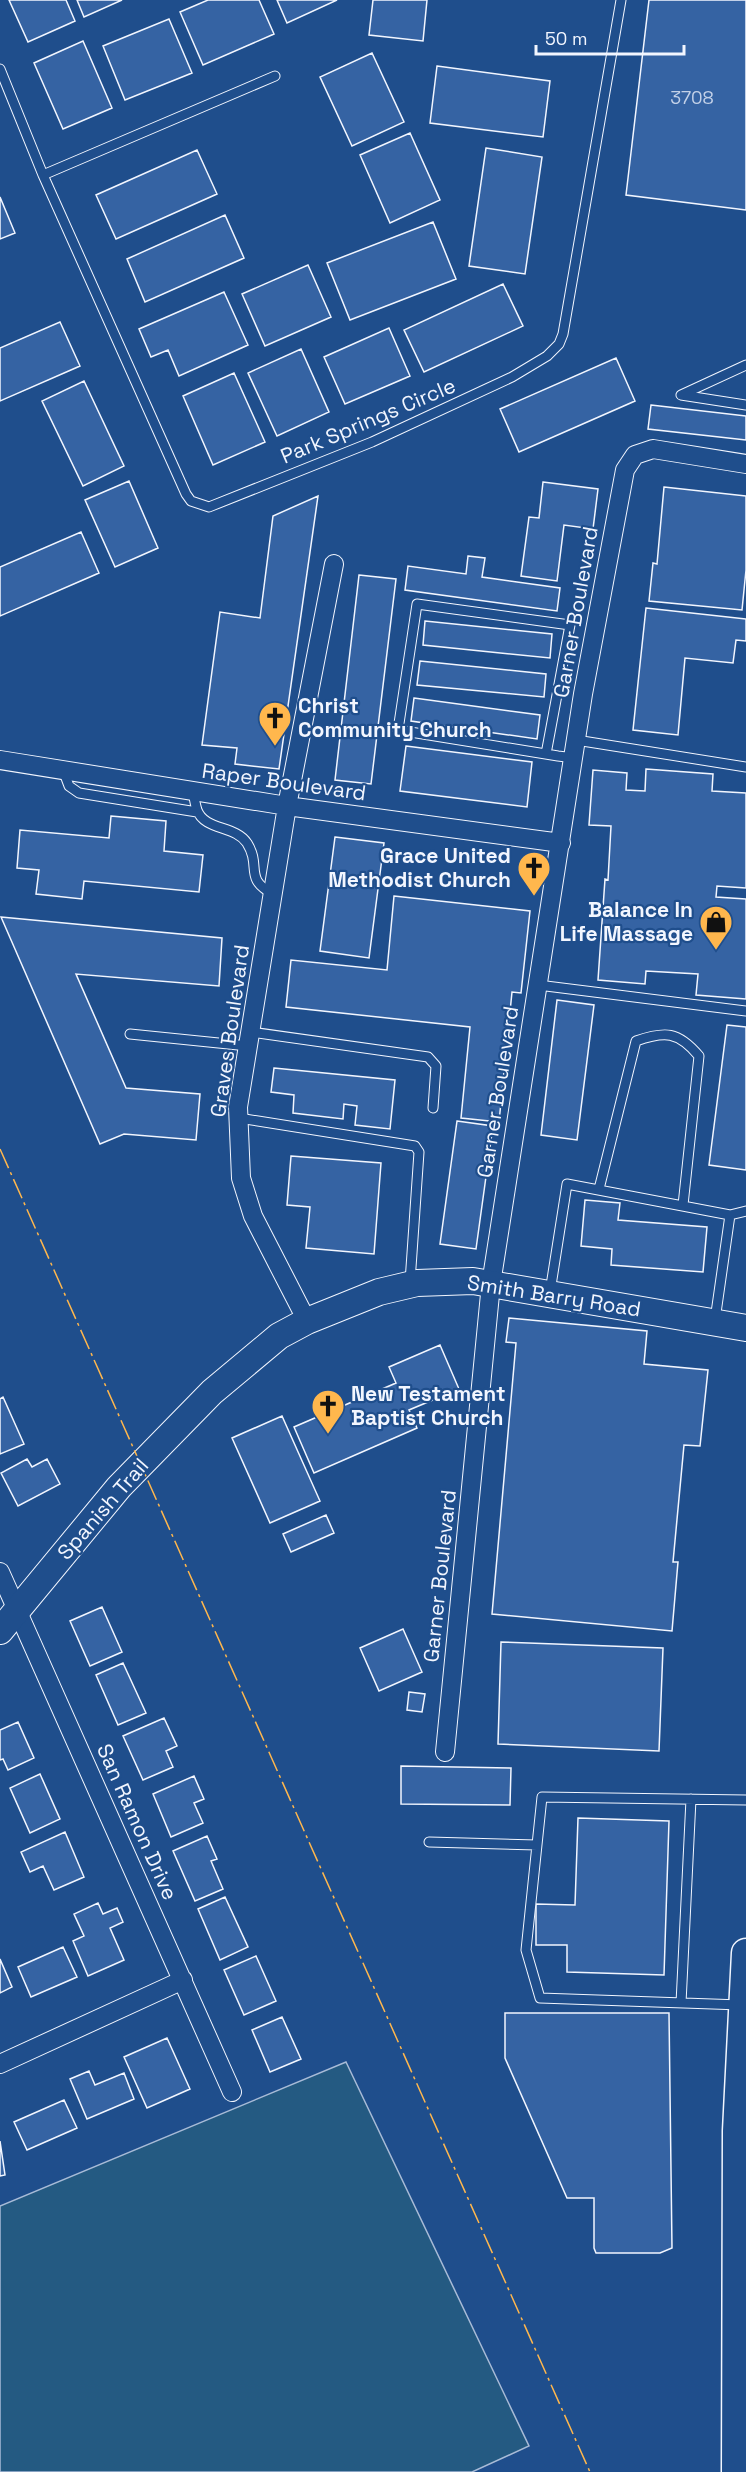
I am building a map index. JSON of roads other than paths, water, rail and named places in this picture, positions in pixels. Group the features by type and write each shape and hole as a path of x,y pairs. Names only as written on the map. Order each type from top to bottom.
{"main road":[{"path":"736,2472 741,2304 737,2131 746,1953"}],"street":[{"name":"Garner Boulevard","path":"445,1752 491,1284 576,740 625,470 635,455 653,449 746,464"},
{"name":"Graves Boulevard","path":"307,1321 253,1216 242,1178 238,1107 287,806 334,564"},
{"name":"Raper Boulevard","path":"0,760 287,806 561,843"},
{"name":"Smith Barry Road","path":"212,1392 279,1336 307,1321 379,1292 410,1285 473,1281 746,1328"},
{"name":"Spanish Trail","path":"0,1631 119,1487 212,1392"},
{"name":"San Ramon Drive","path":"0,1572 232,2092"},
{"path":"0,2064 183,1980"}],"lane":[{"name":"Park Springs Circle","path":"0,69 43,175 186,494 191,501 209,507 372,442 512,377 547,356 559,344 564,334 621,0"},
{"path":"43,175 275,76"},
{"path":"746,365 681,395 746,405"},
{"path":"546,754 570,625 417,603 398,730 546,754 574,758"},
{"path":"576,740 746,767"},
{"path":"63,770 69,786 79,793 198,812"},
{"path":"193,791 198,812 208,824 231,831 246,841 254,859 254,877 259,887 273,894"},
{"path":"538,985 746,1011"},
{"path":"130,1034 250,1039 428,1057 436,1066 433,1108"},
{"path":"599,1189 636,1041 657,1034 685,1039 699,1056 683,1205"},
{"path":"239,1118 415,1146 418,1152 410,1285"},
{"path":"550,1294 567,1184 730,1215 746,1211"},
{"path":"715,1322 730,1215"},
{"path":"743,2005 540,1998 526,1950 542,1797 746,1800"},
{"path":"681,2003 691,1799"},
{"path":"429,1842 537,1845"}],"place":[{"name":"Christ Community Church","path":"275,747"},
{"name":"Grace United Methodist Church","path":"534,897"},
{"name":"Balance In Life Massage","path":"716,951"},
{"name":"New Testament Baptist Church","path":"328,1435"}]}
